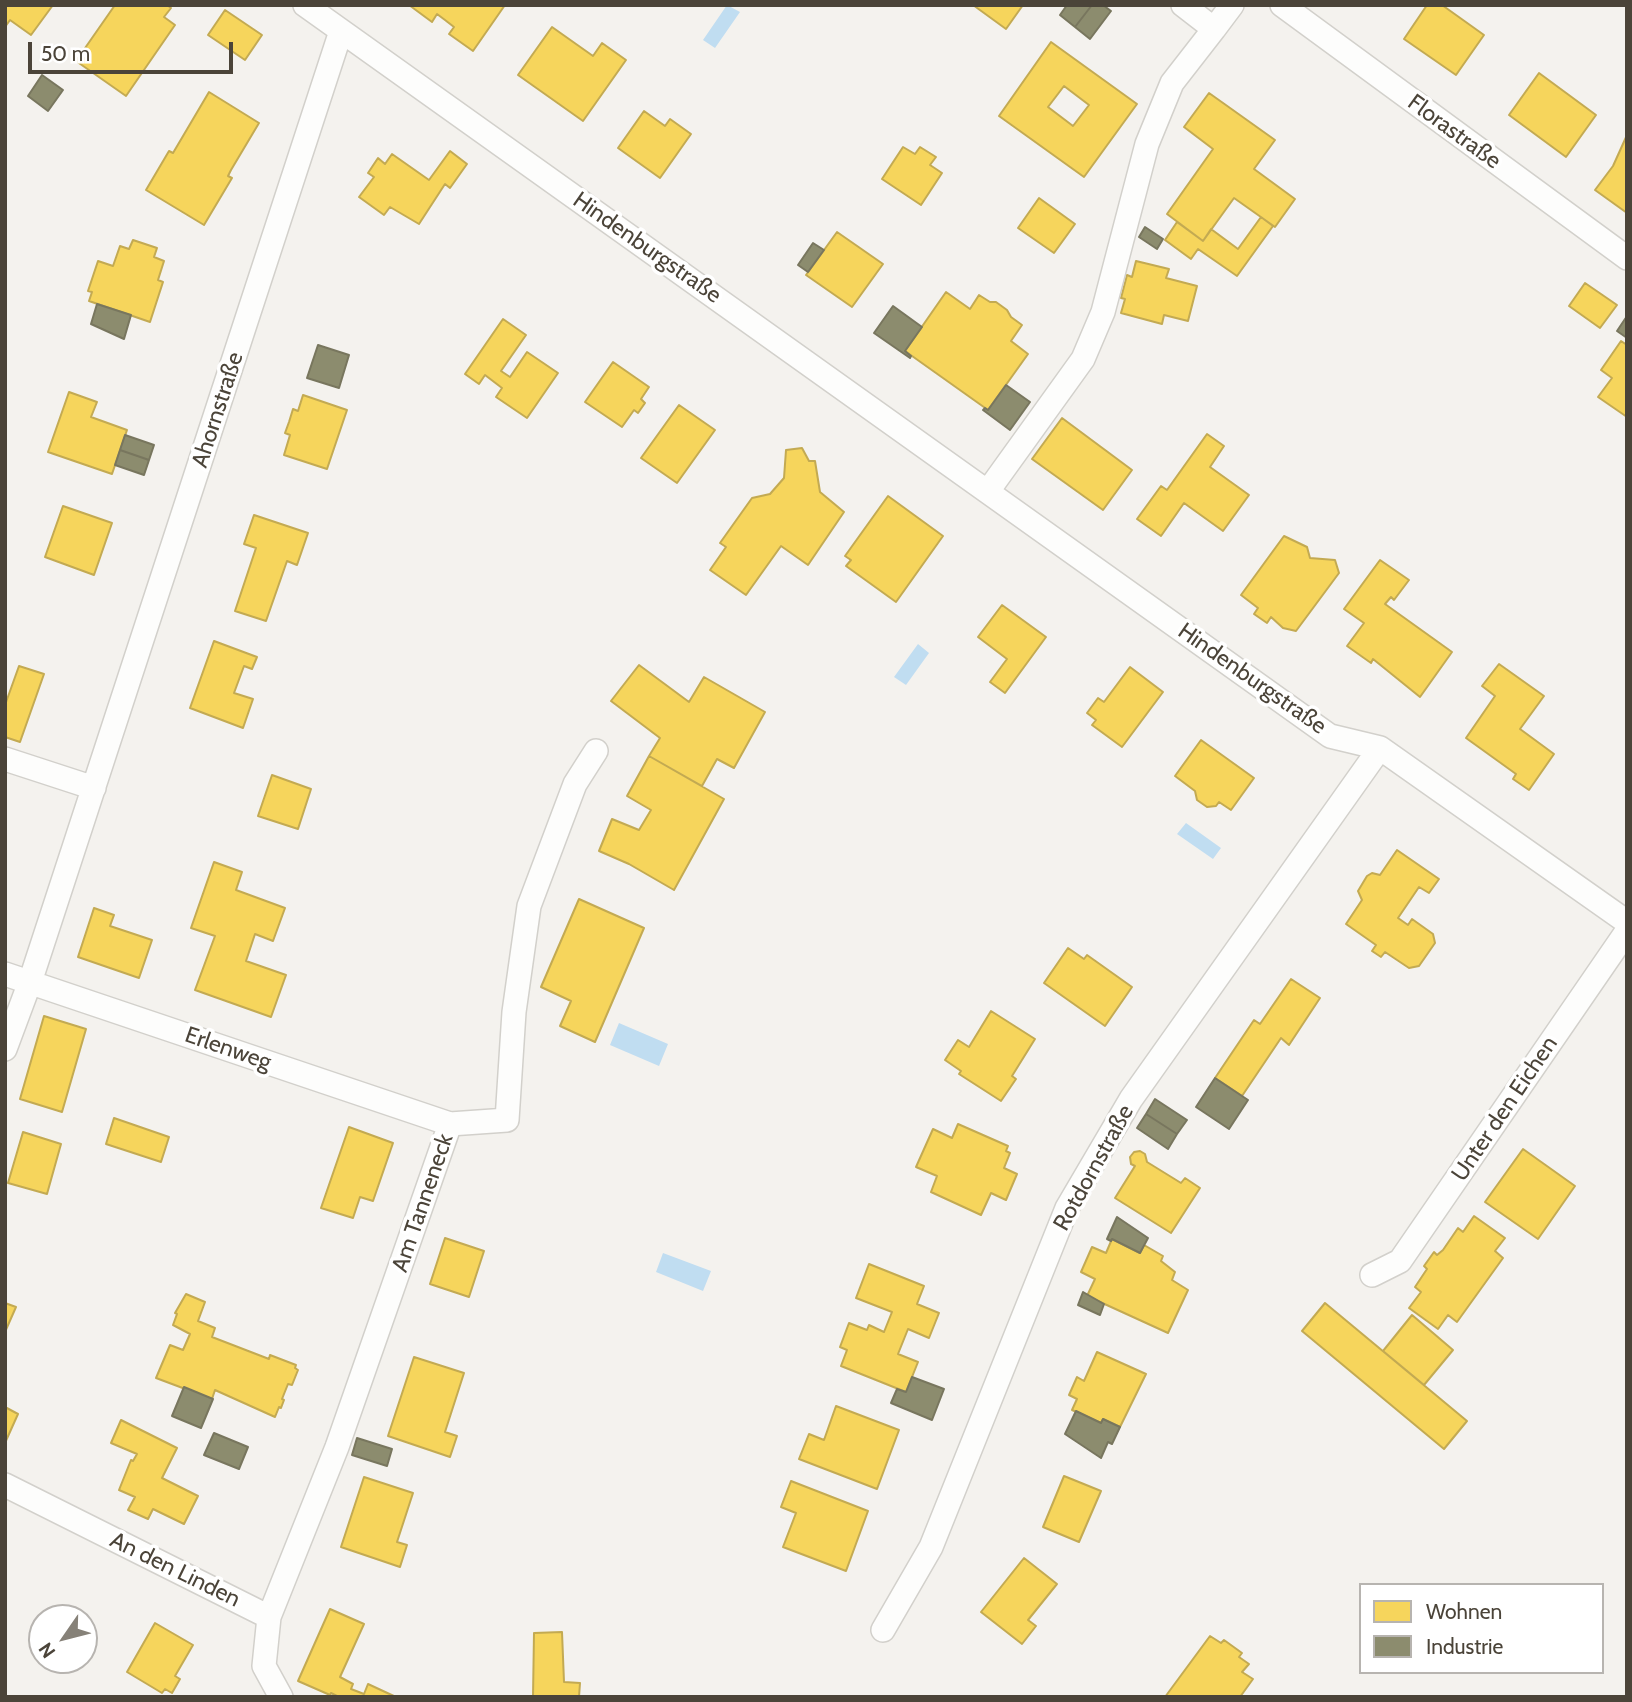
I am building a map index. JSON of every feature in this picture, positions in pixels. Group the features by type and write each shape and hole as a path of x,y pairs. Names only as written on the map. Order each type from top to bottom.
{"street":[{"name":"Hindenburgstraße","path":"304,5 1331,736 1380,748 1627,922"},
{"path":"1183,5 1214,29"},
{"path":"988,491 1083,359 1102,312 1147,144 1172,83 1232,5"},
{"name":"Florastraße","path":"1282,5 1627,258"},
{"name":"Ahornstraße","path":"5,1049 30,982 341,31"},
{"name":"Rotdornstraße","path":"883,1629 931,1547 1067,1208 1131,1099 1380,748"},
{"name":"Am Tanneneck","path":"269,1616 337,1447 450,1124 508,1120 514,1012 529,906 575,784 596,751"},
{"path":"5,759 94,788"},
{"name":"Unter den Eichen","path":"1372,1275 1400,1261 1627,931"},
{"name":"Erlenweg","path":"5,974 450,1124"},
{"name":"An den Linden","path":"5,1485 269,1616 264,1666 281,1697"}],"water":[{"path":"727,5 740,12 715,48 703,40"},
{"path":"918,644 929,653 906,685 894,677"},
{"path":"1186,823 1221,848 1213,859 1177,834"},
{"path":"619,1023 668,1044 659,1066 610,1045"},
{"path":"663,1253 711,1271 703,1291 656,1272"}],"building: Wohnen":[{"path":"5,5 53,5 31,35 10,20 5,27"},
{"path":"115,5 167,5 171,8 164,17 175,25 126,96 76,61"},
{"path":"409,5 505,5 473,51 449,34 454,27 437,14 432,22"},
{"path":"973,5 1023,5 1006,29"},
{"path":"1427,5 1442,5 1484,35 1456,75 1404,39"},
{"path":"225,10 262,35 245,60 208,35"},
{"path":"552,27 593,56 602,43 626,60 583,121 518,75"},
{"path":"1051,42 1137,104 1084,177 999,116","holes":["1064,86 1089,105 1073,126 1048,107"]},
{"path":"1539,73 1596,115 1566,157 1509,115"},
{"path":"209,92 259,123 228,176 232,178 204,225 146,190 169,151 173,153"},
{"path":"1209,93 1275,140 1254,169 1295,199 1275,227 1234,198 1203,241 1167,214 1213,149 1184,127"},
{"path":"644,111 665,126 670,119 691,134 660,178 618,148"},
{"path":"1627,135 1627,213 1595,190 1613,166"},
{"path":"903,147 915,154 920,147 936,157 930,165 942,173 921,205 882,179"},
{"path":"450,151 467,164 450,188 445,184 419,224 390,207 384,215 359,197 374,177 368,173 378,158 385,164 392,154 429,180"},
{"path":"1039,198 1075,224 1054,253 1018,228"},
{"path":"1261,217 1273,226 1237,276 1198,249 1191,259 1165,240 1177,222 1203,241 1211,229 1238,249"},
{"path":"837,232 883,264 852,307 806,275"},
{"path":"133,240 157,248 154,257 164,261 158,280 163,282 150,322 89,301 92,292 88,291 98,261 113,266 120,246 129,249"},
{"path":"1136,261 1169,269 1166,278 1197,286 1188,321 1164,315 1162,324 1121,313 1125,299 1121,298 1127,275 1132,277"},
{"path":"1585,283 1617,305 1600,328 1569,306"},
{"path":"946,292 970,309 979,295 990,302 996,302 1022,325 1011,341 1028,354 988,410 905,351"},
{"path":"503,319 526,335 501,371 510,377 527,352 558,373 527,418 496,397 502,388 485,375 479,384 465,374"},
{"path":"1621,341 1627,345 1627,417 1598,397 1612,378 1601,370"},
{"path":"613,362 649,387 641,399 645,403 638,413 634,410 622,427 585,402"},
{"path":"69,392 97,402 91,417 127,430 112,474 48,452"},
{"path":"303,395 347,410 327,469 284,455 290,435 285,433 293,409 298,411"},
{"path":"679,405 715,430 677,483 641,458"},
{"path":"1062,418 1132,470 1103,510 1032,459"},
{"path":"1207,434 1224,446 1210,467 1249,495 1223,531 1184,503 1161,536 1137,519 1161,486 1167,490"},
{"path":"802,448 809,461 815,461 820,492 844,512 808,565 781,546 746,595 710,570 726,547 720,543 752,498 770,494 784,478 786,450"},
{"path":"888,496 943,536 896,602 846,566 851,560 845,556"},
{"path":"63,506 112,523 94,575 45,557"},
{"path":"254,515 308,533 297,565 287,561 266,621 235,611 256,548 244,544"},
{"path":"1284,536 1307,547 1310,558 1335,560 1339,573 1296,631 1283,628 1271,617 1267,623 1254,614 1258,608 1241,595"},
{"path":"1380,560 1409,580 1394,600 1391,597 1385,604 1452,652 1420,697 1373,659 1371,663 1347,646 1364,623 1344,609"},
{"path":"1002,605 1046,637 1005,693 990,682 1007,659 978,637"},
{"path":"214,641 257,657 252,669 244,666 234,693 253,699 243,728 190,708"},
{"path":"1499,664 1544,696 1520,729 1554,754 1529,790 1513,779 1516,774 1466,738 1495,696 1482,686"},
{"path":"639,665 689,702 704,677 765,712 734,768 717,759 702,786 649,756 660,738 611,701"},
{"path":"19,666 44,674 20,742 5,737 5,705"},
{"path":"1130,667 1163,692 1122,747 1092,725 1096,720 1087,713 1098,698 1104,702"},
{"path":"1201,740 1254,778 1231,810 1219,802 1216,806 1207,807 1197,800 1195,791 1175,776"},
{"path":"649,756 724,799 674,890 629,864 599,851 612,819 639,830 651,810 627,796"},
{"path":"272,775 311,789 298,829 258,816"},
{"path":"1397,850 1439,879 1429,893 1419,887 1398,918 1408,925 1412,919 1433,934 1435,943 1419,966 1409,968 1385,952 1381,957 1372,951 1376,945 1346,924 1362,900 1358,891 1367,876 1372,873 1380,875"},
{"path":"214,862 242,872 236,890 285,908 273,941 255,934 246,961 286,975 271,1017 195,990 215,936 191,928"},
{"path":"579,899 644,928 595,1042 560,1026 571,1001 541,987"},
{"path":"94,908 114,915 110,926 152,940 139,978 78,957"},
{"path":"1068,948 1084,959 1087,955 1132,987 1105,1026 1044,983"},
{"path":"1291,979 1320,998 1289,1045 1281,1038 1242,1096 1215,1078 1254,1020 1260,1024"},
{"path":"991,1011 1035,1039 1012,1076 1016,1079 1001,1101 959,1074 961,1071 945,1060 958,1040 969,1047"},
{"path":"44,1016 86,1029 62,1112 20,1099"},
{"path":"114,1118 169,1137 161,1162 106,1144"},
{"path":"958,1124 1008,1146 1006,1151 1010,1153 1004,1168 1017,1174 1006,1200 991,1193 981,1215 931,1192 937,1176 916,1167 933,1129 952,1138"},
{"path":"349,1127 393,1143 373,1201 360,1197 353,1218 321,1208"},
{"path":"23,1132 61,1144 47,1194 8,1183"},
{"path":"1523,1149 1575,1186 1538,1239 1485,1202"},
{"path":"1134,1152 1145,1154 1147,1162 1181,1183 1185,1178 1200,1188 1171,1233 1115,1198 1135,1166 1131,1164 1130,1157"},
{"path":"1474,1216 1505,1238 1495,1251 1503,1258 1457,1322 1448,1315 1438,1329 1409,1308 1421,1292 1415,1287 1427,1269 1424,1266 1434,1252 1437,1255 1443,1250 1458,1228 1463,1232"},
{"path":"445,1238 484,1251 469,1297 430,1284"},
{"path":"1112,1239 1140,1253 1144,1245 1163,1256 1161,1261 1175,1272 1172,1280 1188,1290 1168,1333 1087,1296 1095,1279 1081,1272 1092,1247 1106,1253"},
{"path":"869,1264 924,1286 917,1304 939,1313 929,1338 908,1329 898,1354 918,1362 906,1392 841,1366 847,1350 840,1347 849,1323 867,1330 869,1325 884,1332 892,1312 856,1298"},
{"path":"186,1294 205,1302 198,1321 215,1328 212,1337 269,1359 270,1355 296,1365 298,1370 292,1385 288,1384 281,1408 279,1407 275,1417 215,1390 212,1399 156,1378 170,1345 183,1350 190,1334 173,1325 177,1314 175,1313"},
{"path":"5,1303 16,1307 5,1332"},
{"path":"1325,1303 1467,1421 1444,1449 1302,1331"},
{"path":"1412,1315 1453,1350 1424,1385 1383,1351"},
{"path":"1097,1352 1146,1374 1120,1427 1103,1419 1101,1423 1072,1410 1077,1399 1069,1395 1077,1377 1084,1381"},
{"path":"414,1357 464,1373 445,1432 457,1436 450,1457 388,1436"},
{"path":"836,1406 899,1430 877,1489 799,1459 809,1434 824,1440"},
{"path":"5,1407 18,1414 5,1443"},
{"path":"121,1420 177,1448 162,1478 198,1496 184,1524 153,1509 148,1519 128,1510 135,1497 119,1490 131,1460 133,1461 137,1454 111,1443"},
{"path":"1064,1476 1101,1491 1079,1542 1043,1527"},
{"path":"364,1477 413,1493 397,1542 407,1545 400,1567 341,1547"},
{"path":"791,1481 868,1511 846,1571 783,1547 796,1513 781,1507"},
{"path":"1024,1558 1057,1584 1028,1620 1036,1626 1022,1644 981,1612"},
{"path":"330,1609 364,1624 340,1677 353,1684 351,1689 364,1694 368,1684 396,1697 339,1697 298,1681"},
{"path":"155,1623 193,1645 175,1676 180,1679 172,1693 165,1689 162,1693 127,1672"},
{"path":"562,1632 564,1682 580,1683 579,1697 533,1697 534,1633"},
{"path":"1210,1636 1221,1643 1224,1640 1242,1653 1239,1657 1249,1664 1242,1672 1253,1679 1240,1697 1165,1697"}],"building: Industrie":[{"path":"1067,5 1092,5 1075,27 1060,15"},
{"path":"1092,5 1103,5 1111,11 1090,39 1075,27"},
{"path":"42,75 63,90 48,111 28,96"},
{"path":"1145,227 1163,239 1157,249 1139,237"},
{"path":"813,243 824,250 808,272 798,265"},
{"path":"97,304 131,315 124,339 91,324"},
{"path":"893,306 922,327 905,351 910,358 874,333"},
{"path":"1627,316 1627,338 1617,331"},
{"path":"318,345 349,355 339,388 307,378"},
{"path":"1006,385 1030,402 1010,430 983,410 988,410"},
{"path":"125,435 154,445 149,460 120,450"},
{"path":"120,450 149,460 144,475 115,465"},
{"path":"1215,1078 1248,1100 1229,1129 1196,1107"},
{"path":"1155,1099 1187,1120 1177,1134 1146,1114"},
{"path":"1146,1114 1177,1134 1168,1149 1137,1128"},
{"path":"1117,1217 1148,1238 1140,1253 1107,1239"},
{"path":"1083,1292 1104,1304 1100,1315 1078,1305"},
{"path":"912,1377 944,1389 932,1420 891,1403 897,1389 906,1392"},
{"path":"184,1387 213,1399 201,1428 172,1416"},
{"path":"1076,1411 1101,1423 1103,1419 1120,1427 1112,1444 1108,1442 1101,1458 1065,1434"},
{"path":"214,1433 248,1447 239,1469 204,1455"},
{"path":"357,1438 392,1449 387,1466 352,1455"}]}
